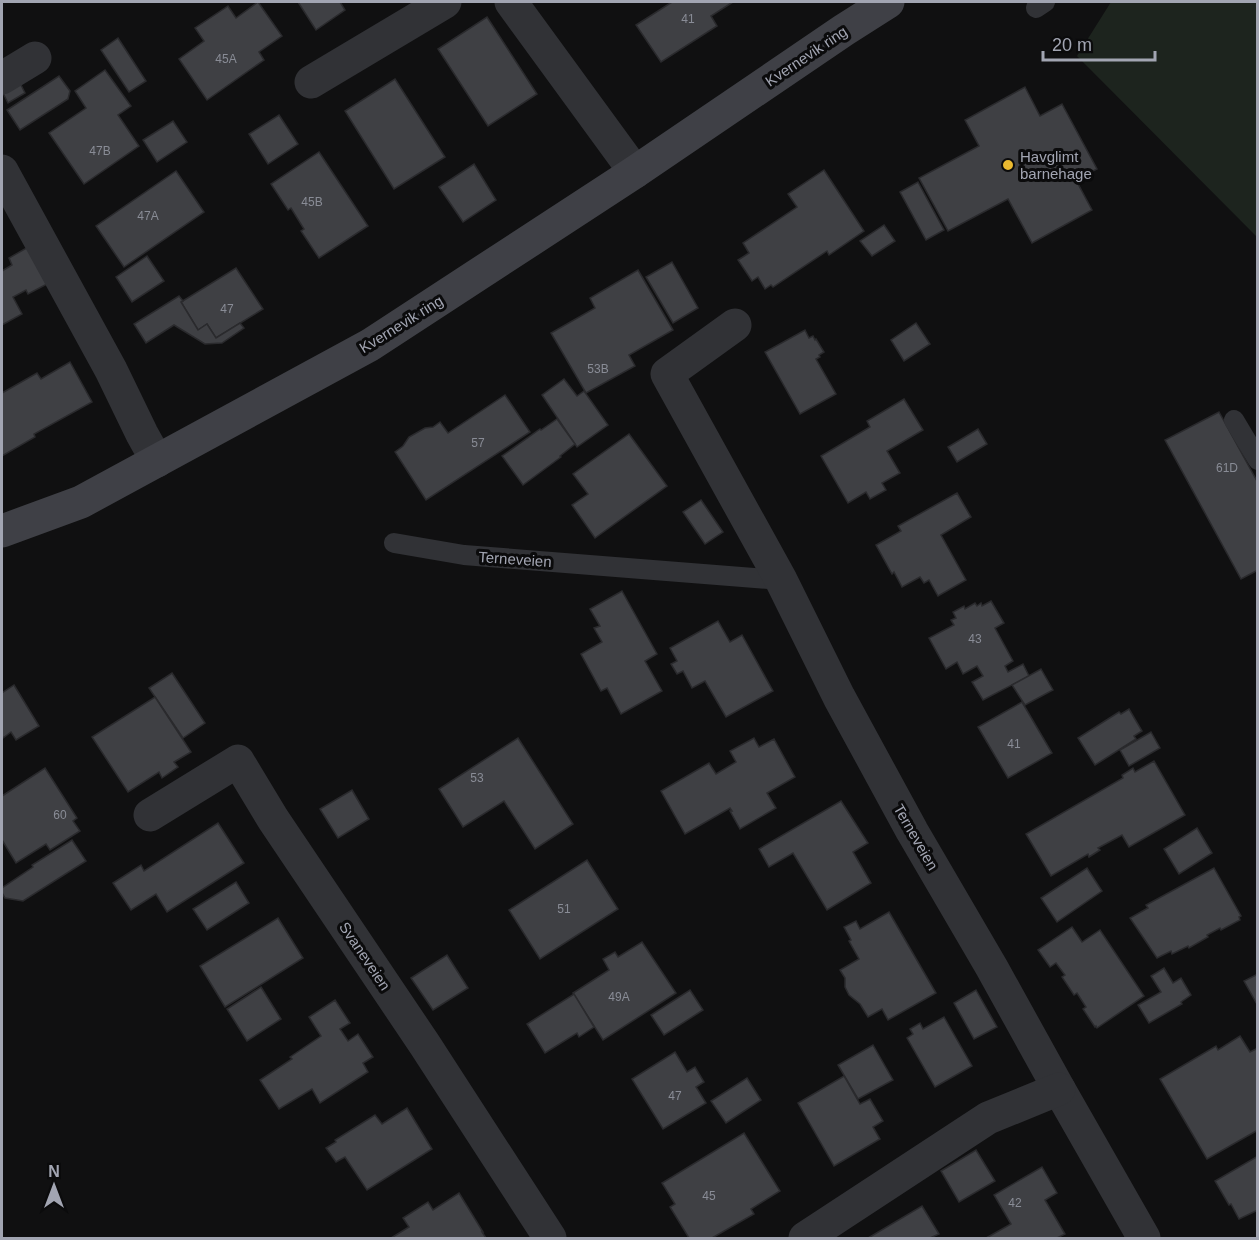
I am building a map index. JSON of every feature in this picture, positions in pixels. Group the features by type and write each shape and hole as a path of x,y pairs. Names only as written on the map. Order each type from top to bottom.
{"main road":[{"name":"Kvernevik ring","path":"2,531 81,502 370,345 635,172 834,36 888,2"}],"street":[{"path":"311,82 445,2"},
{"path":"511,2 635,172"},
{"path":"2,78 35,58"},
{"path":"2,171 111,370 157,461"},
{"name":"Terneveien","path":"735,325 667,374 781,580 839,697 912,831 992,968 1144,1239"},
{"name":"Svaneveien","path":"150,815 238,761 273,819 418,1035 550,1239"},
{"path":"805,1239 988,1118 1059,1089"}],"lane":[{"path":"1234,420 1257,459"},
{"name":"Terneveien","path":"394,543 464,555 781,580"}],"shaded area":[{"path":"1111,2 1257,2 1257,237 1077,56"}],"building":[{"path":"258,2 282,36 259,52 264,60 207,100 179,59 204,41 195,28 228,6 236,18"},
{"path":"298,2 340,2 345,10 316,30"},
{"path":"672,2 733,2 711,16 717,26 661,62 636,25"},
{"path":"487,17 537,94 488,126 438,49"},
{"path":"118,38 146,81 129,92 101,50"},
{"path":"105,70 131,106 118,115 139,146 84,184 49,133 86,108 75,91"},
{"path":"59,76 70,91 68,99 20,130 7,110"},
{"path":"18,79 25,93 8,103 2,91"},
{"path":"395,79 445,157 394,189 345,111"},
{"path":"1025,87 1040,116 1062,104 1097,169 1076,180 1092,210 1032,243 1008,199 948,231 919,178 979,146 965,120"},
{"path":"279,115 298,144 268,164 249,134"},
{"path":"173,121 187,142 157,162 143,140"},
{"path":"319,152 368,226 319,258 301,231 304,229 291,208 288,210 271,184"},
{"path":"474,164 496,200 463,222 439,187"},
{"path":"824,170 864,231 829,255 827,251 773,287 771,285 765,289 758,277 752,281 738,260 749,253 743,243 797,207 788,194"},
{"path":"176,171 204,212 124,267 96,226"},
{"path":"918,182 944,230 926,240 900,192"},
{"path":"884,225 895,241 872,256 860,241"},
{"path":"30,246 49,283 28,294 26,290 13,297 22,314 2,325 2,271 12,265 9,258"},
{"path":"147,256 164,281 132,302 116,277"},
{"path":"672,262 698,308 673,323 646,277"},
{"path":"236,268 263,309 216,338 207,324 198,330 181,302"},
{"path":"638,270 673,330 629,355 635,366 586,393 551,333 595,308 590,298"},
{"path":"179,296 198,330 207,324 216,338 240,323 244,328 222,343 205,344 174,325 146,343 134,324"},
{"path":"916,323 930,344 904,361 891,340"},
{"path":"805,330 809,338 813,336 816,339 824,352 816,359 836,394 800,414 765,352"},
{"path":"70,362 92,402 34,434 35,437 2,456 2,393 37,373 41,379"},
{"path":"564,379 577,396 584,391 608,425 577,447 542,395"},
{"path":"505,395 530,432 426,500 395,452 409,437 440,422 448,433"},
{"path":"904,399 923,430 887,451 900,473 882,483 886,490 870,499 866,492 848,503 821,456 870,427 867,421"},
{"path":"1219,412 1258,483 1258,570 1241,579 1165,440"},
{"path":"557,419 575,444 523,485 502,456"},
{"path":"978,429 987,444 957,462 948,447"},
{"path":"629,434 667,486 595,538 572,505 588,494 573,474"},
{"path":"957,493 971,517 941,535 966,580 938,596 929,580 924,583 920,577 902,587 876,545 901,531 898,526"},
{"path":"701,500 723,532 705,544 683,512"},
{"path":"622,591 657,654 645,661 662,691 621,714 607,688 601,691 581,654 602,642 594,628 600,626 590,609"},
{"path":"991,601 1004,623 995,628 1013,661 1005,666 1008,672 1023,664 1029,676 983,700 972,682 983,676 977,666 963,674 957,662 946,669 929,638 954,625 951,620 956,618 953,612 964,606 965,609 975,603 977,606 981,603 982,606"},
{"path":"718,621 730,642 742,635 773,691 726,717 705,681 692,688 683,671 677,674 671,664 677,661 670,648"},
{"path":"1041,669 1053,690 1025,705 1012,685"},
{"path":"172,673 205,723 183,738 149,688"},
{"path":"14,685 39,726 16,740 11,732 3,738 2,735 2,693"},
{"path":"155,697 191,752 174,762 178,767 162,778 159,772 128,792 92,737"},
{"path":"1022,702 1052,753 1008,778 978,727"},
{"path":"1129,709 1142,731 1134,736 1136,739 1095,765 1078,738 1119,712 1121,714"},
{"path":"1151,732 1160,748 1129,766 1120,750"},
{"path":"518,738 573,824 535,849 504,801 463,827 439,789"},
{"path":"754,738 759,747 774,739 795,777 767,793 776,808 740,829 730,808 685,834 661,791 709,763 716,774 736,762 730,751"},
{"path":"1154,761 1185,815 1129,847 1122,835 1098,848 1100,850 1089,857 1088,854 1051,876 1026,834 1123,778 1122,775 1133,768 1135,772"},
{"path":"45,768 77,818 73,821 80,831 50,850 46,844 16,863 2,840 2,796"},
{"path":"352,790 369,819 338,838 320,809"},
{"path":"841,801 868,843 853,852 871,883 827,910 793,853 769,867 759,849"},
{"path":"218,823 244,863 167,912 156,894 131,910 113,883 141,865 144,871"},
{"path":"1197,828 1212,853 1179,874 1164,849"},
{"path":"72,840 86,861 23,901 5,898 2,888 33,867 32,865"},
{"path":"587,860 618,909 540,959 509,910"},
{"path":"1087,868 1102,891 1057,922 1041,898"},
{"path":"1214,868 1241,916 1240,920 1207,935 1208,937 1189,948 1188,946 1172,954 1171,951 1157,958 1130,918 1148,908 1146,905"},
{"path":"236,882 249,903 207,930 193,909"},
{"path":"889,912 936,993 888,1020 882,1009 868,1017 860,1004 849,995 845,987 845,978 840,970 859,959 844,927 856,921 860,929"},
{"path":"278,918 303,958 225,1007 200,966"},
{"path":"1072,927 1082,942 1100,930 1144,996 1097,1028 1083,1009 1086,1007 1077,993 1074,995 1062,977 1065,975 1056,963 1050,967 1038,950"},
{"path":"642,942 676,993 603,1040 573,993 609,970 603,959 615,952 618,957"},
{"path":"447,955 468,988 433,1010 411,978"},
{"path":"1164,968 1173,983 1181,978 1191,995 1181,1002 1182,1004 1149,1023 1138,1005 1161,992 1151,976"},
{"path":"1258,974 1258,1006 1244,981"},
{"path":"261,987 281,1019 247,1041 227,1009"},
{"path":"690,990 703,1010 664,1035 651,1015"},
{"path":"976,990 997,1027 974,1039 954,1003"},
{"path":"574,994 594,1027 579,1037 577,1033 545,1053 527,1024"},
{"path":"335,1000 350,1023 340,1029 348,1041 358,1034 373,1057 363,1063 368,1072 320,1103 312,1089 279,1109 260,1080 321,1036 309,1017"},
{"path":"944,1017 972,1066 935,1087 907,1038 913,1034 910,1029 920,1023 923,1029"},
{"path":"1240,1036 1250,1052 1258,1048 1258,1130 1207,1159 1160,1079 1216,1046 1218,1050"},
{"path":"873,1045 893,1080 858,1099 838,1065"},
{"path":"675,1052 687,1072 695,1067 704,1082 696,1087 706,1103 663,1129 632,1079"},
{"path":"844,1076 860,1104 870,1099 883,1121 873,1127 880,1139 834,1166 798,1103"},
{"path":"747,1078 761,1100 726,1123 711,1101"},
{"path":"407,1108 432,1149 367,1190 345,1157 336,1162 326,1148 375,1115 382,1124"},
{"path":"744,1133 780,1191 751,1209 754,1214 712,1238 689,1238 670,1207 675,1204 662,1183"},
{"path":"976,1150 995,1181 959,1202 941,1171"},
{"path":"1258,1156 1258,1210 1239,1219 1215,1181"},
{"path":"1042,1167 1057,1193 1045,1200 1065,1234 1057,1238 986,1238 1011,1224 994,1195"},
{"path":"459,1193 486,1238 391,1238 409,1227 403,1218 428,1202 433,1210"},
{"path":"922,1206 939,1234 930,1238 868,1238"}],"place":[{"name":"Havglimt barnehage","path":"1008,165"}]}
